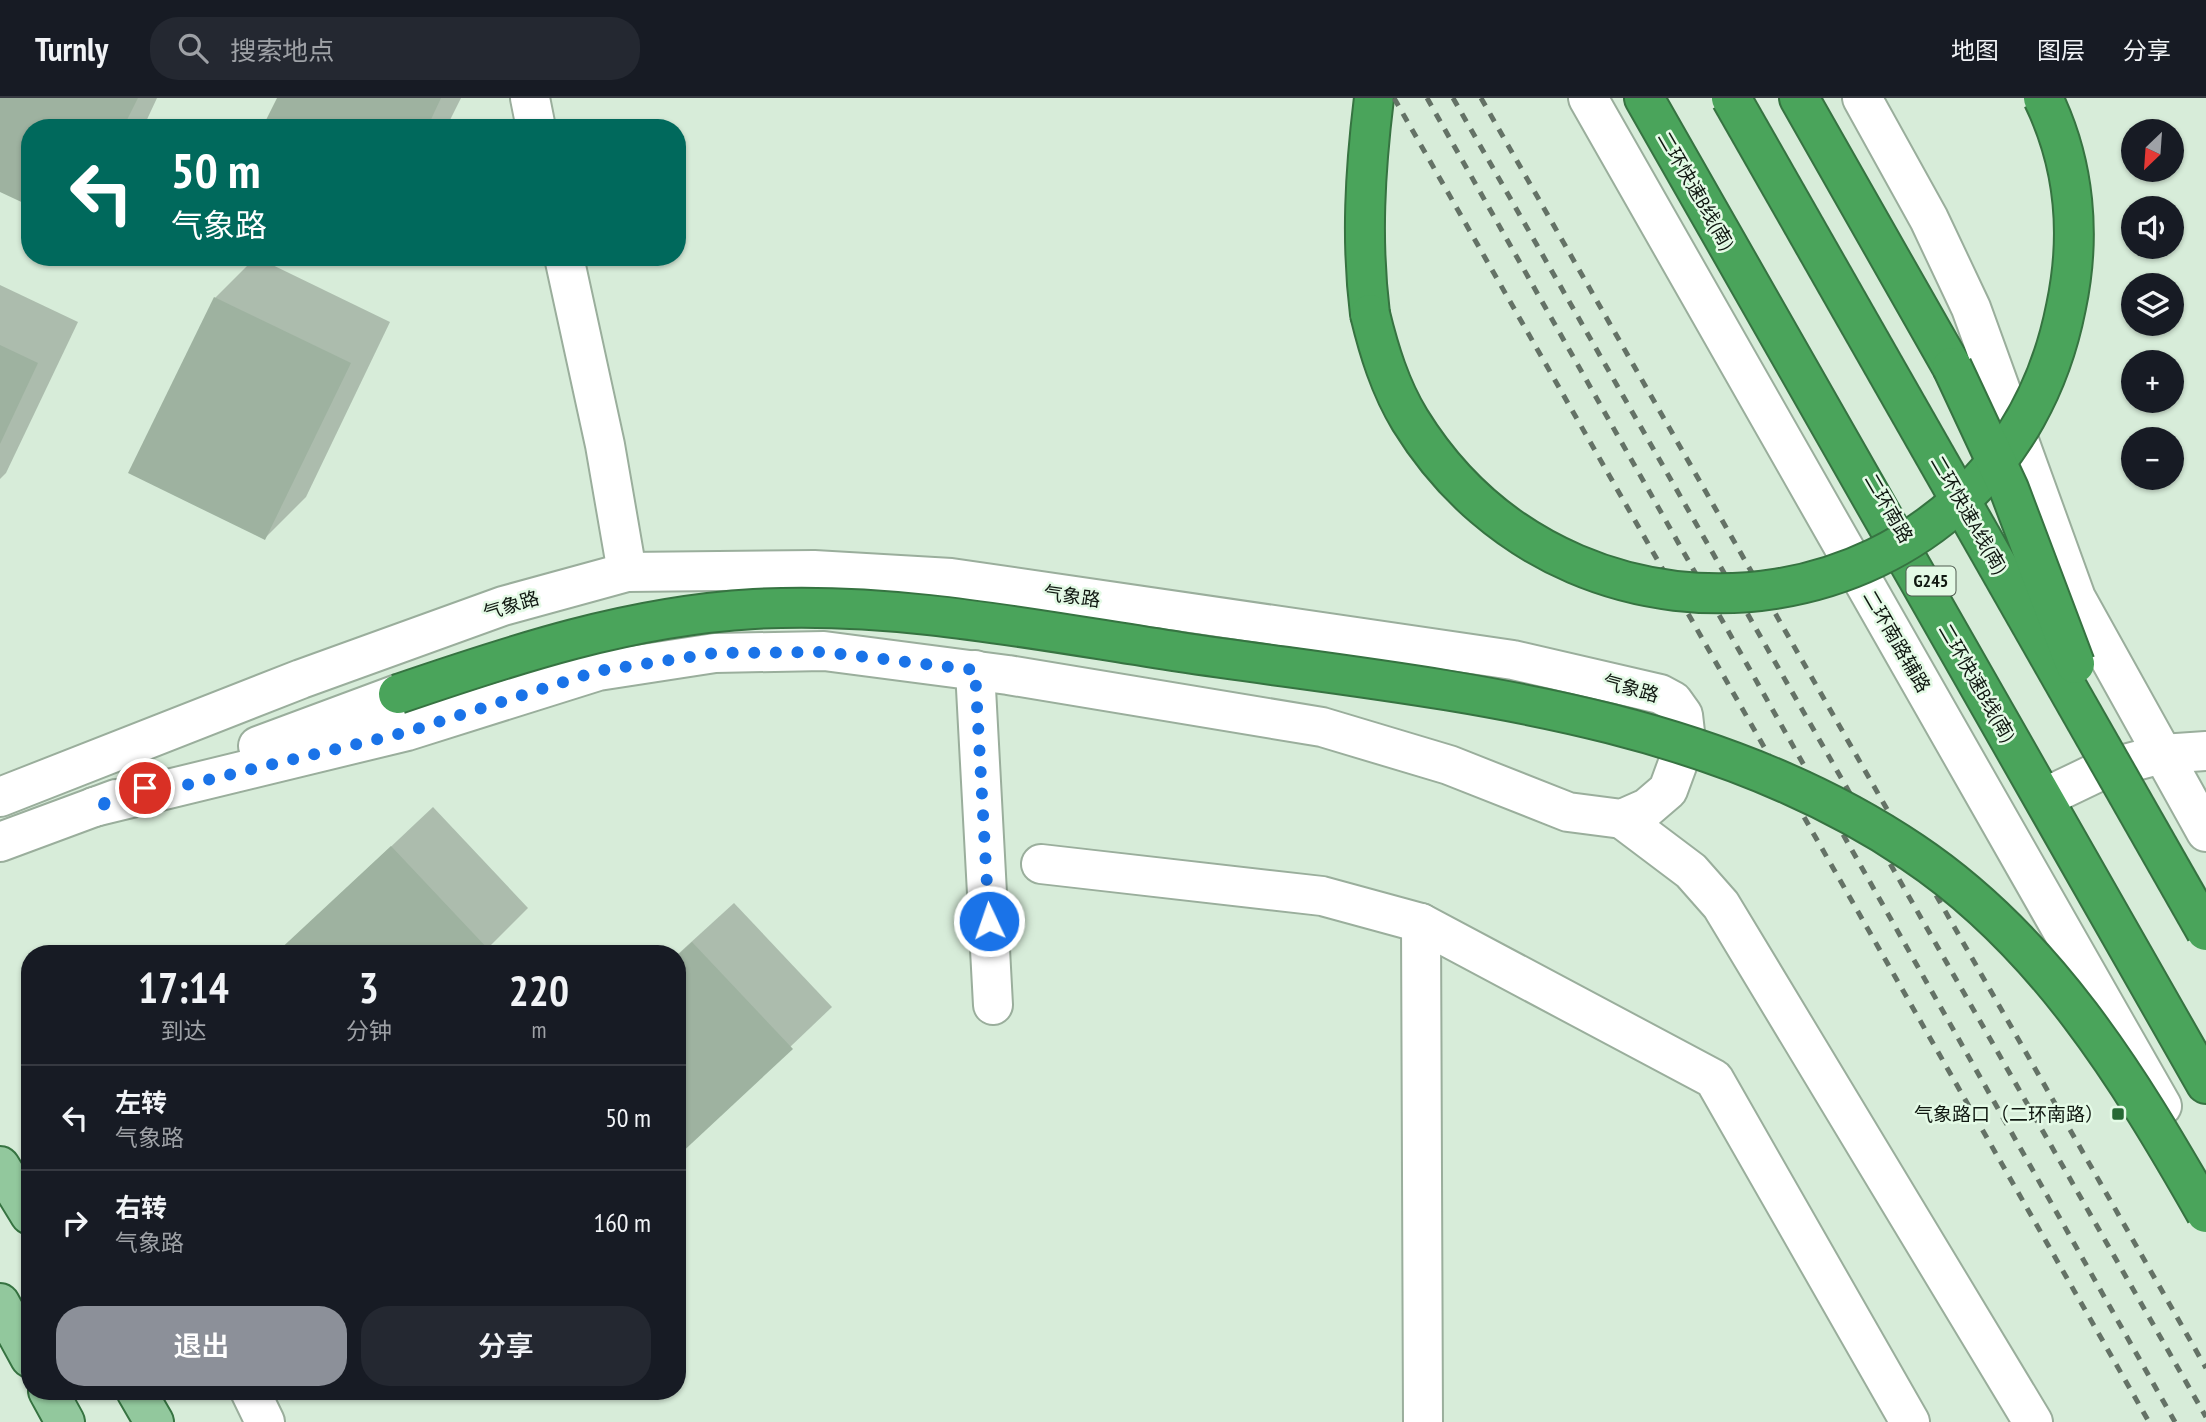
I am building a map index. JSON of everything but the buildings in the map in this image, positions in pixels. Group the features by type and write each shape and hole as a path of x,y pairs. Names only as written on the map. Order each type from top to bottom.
{"highway":[{"path":"1374,98 1364,202 1366,278 1379,350 1409,418 1455,479 1483,505 1535,542 1582,566 1620,579 1659,588 1701,593 1787,587 1875,560 1913,540 1946,516 2001,459 2021,428 2048,372 2063,326 2071,281 2073,195 2062,143 2043,98"},
{"name":"二环快速B线(南)","path":"1644,98 2206,1084"},
{"name":"二环快速A线(南)","path":"1731,98 2206,931"},
{"path":"1799,98 1982,426 2022,521 2101,733 2132,801"},
{"path":"398,695 563,640 638,623 715,612 808,608 889,612 1009,627 1461,694 1626,727 1721,757 1815,796 1915,854 1979,903 2034,958 2087,1021 2138,1098 2206,1213"}],"main road":[{"name":"二环南路","path":"1655,98 2206,1065"},
{"name":"G245","path":"1718,98 2206,953"},
{"path":"0,1166 21,1200"},
{"path":"0,1303 21,1342"},
{"path":"53,1400 65,1422"},
{"path":"141,1400 154,1422"}],"street":[{"path":"530,98 534,119"},
{"name":"二环南路辅路","path":"1588,98 2206,1184"},
{"path":"1862,98 1929,219 1971,308 2076,598 2206,832"},
{"path":"566,266 605,445 627,572"},
{"name":"气象路","path":"0,797 301,679 491,610 627,572 814,570 951,578 1513,660 1660,694 1673,701 1684,715 1686,741 1668,790 1647,808 1622,819"},
{"path":"94,807 407,732 598,671 715,653 824,652 975,670 1322,727 1449,765 1568,812 1622,819 1691,871 1721,905 2033,1422"},
{"path":"975,670 993,1005"},
{"path":"0,842 398,695"},
{"path":"2052,794 2102,770 2162,754 2206,751"},
{"path":"1041,864 1322,896 1421,923 1714,1079 1910,1422"},
{"path":"1421,923 1423,1422"},
{"path":"254,1400 265,1422"}],"railway":[{"path":"1394,98 2149,1422"},
{"path":"1427,98 2175,1422"},
{"path":"1453,98 2206,1417"},
{"path":"1481,98 2206,1368"}],"place":[{"name":"气象路口（二环南路）","path":"2118,1114"}],"route":[{"path":"145,788 94,807 407,732 598,671 715,653 824,652 975,670 989,921"}]}
